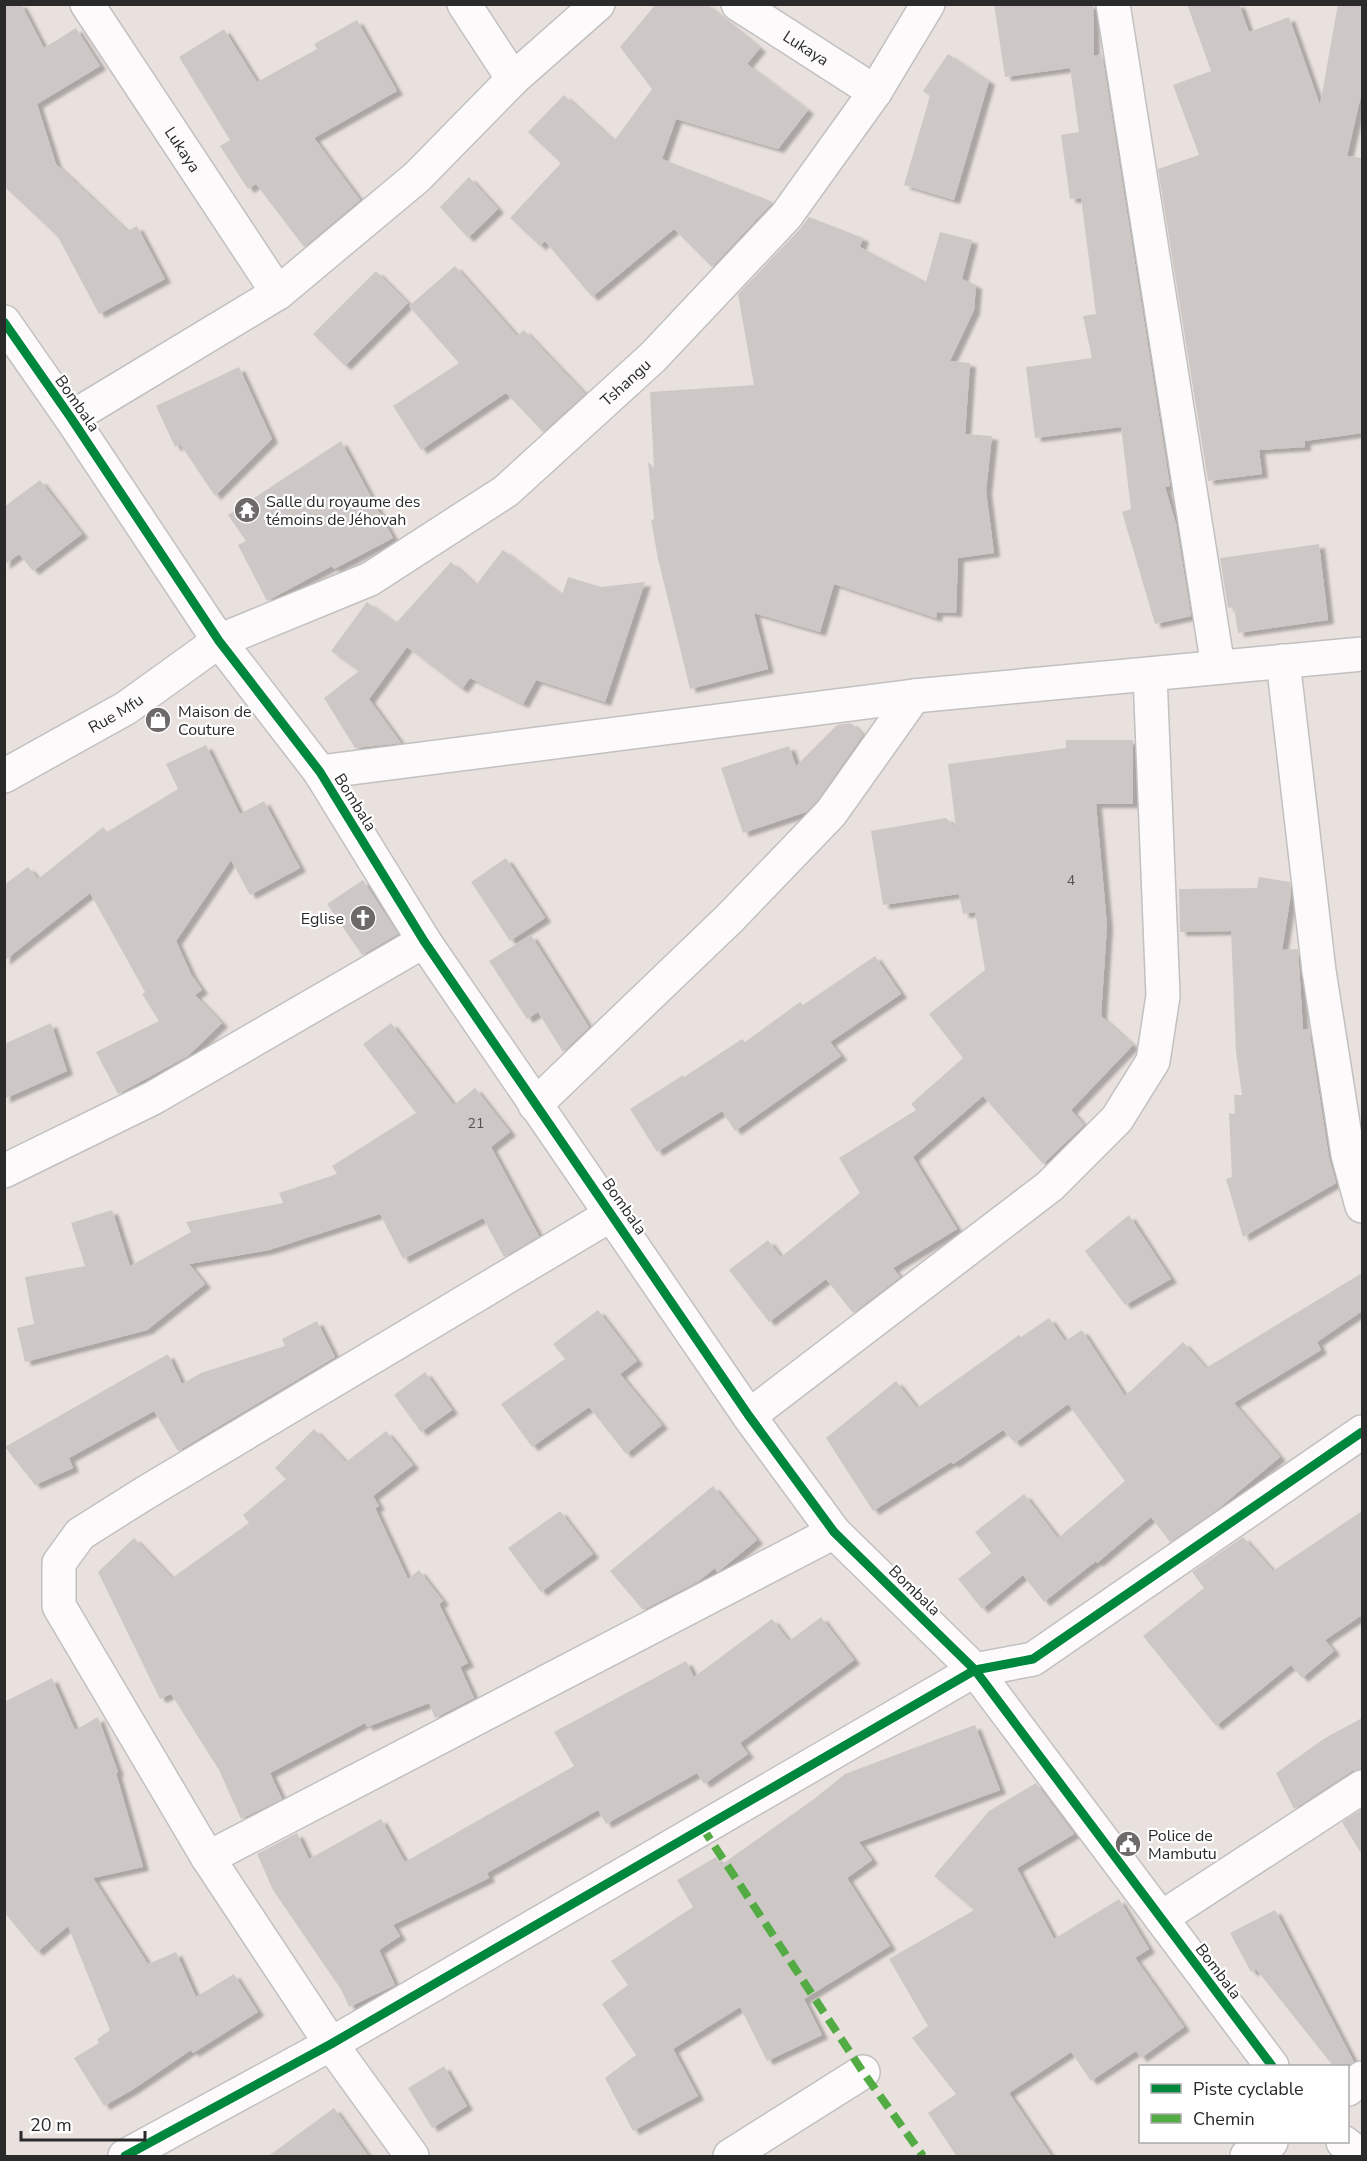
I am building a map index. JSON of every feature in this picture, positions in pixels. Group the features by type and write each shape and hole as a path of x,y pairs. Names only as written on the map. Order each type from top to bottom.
{"street":[{"name":"Lukaya","path":"87,4 278,293"},
{"path":"464,4 513,79"},
{"path":"71,418 278,293 417,177 513,79 598,4"},
{"name":"Lukaya","path":"738,4 875,92"},
{"name":"Tshangu","path":"219,641 370,579 506,491 653,357 786,216 875,92 928,4"},
{"path":"1113,4 1218,667"},
{"name":"Bombala","path":"8,335 71,418 219,641 320,772 424,941 749,1416 834,1533 975,1670 1271,2065"},
{"name":"Rue Mfu","path":"4,776 126,708 219,641"},
{"path":"320,772 914,696 1362,654"},
{"path":"1282,661 1319,971 1348,1155 1362,1206"},
{"path":"749,1416 1050,1186 1117,1119 1153,1061 1162,996 1150,675"},
{"path":"535,1105 730,918 831,813 914,696"},
{"path":"4,1171 153,1098 424,941"},
{"path":"412,2157 331,2044 208,1858 59,1606 59,1563 81,1534 90,1528 612,1214"},
{"path":"125,2157 331,2044 975,1670 1033,1659 1362,1432"},
{"path":"208,1858 834,1533"},
{"path":"1161,1918 1362,1787"},
{"path":"730,2157 863,2072"},
{"path":"1349,2088 1362,2078"},
{"path":"1247,2157 1269,2143"},
{"path":"1344,2143 1362,2156"}],"building":[{"path":"4,4 21,4 44,48 76,28 100,66 37,104 56,164 127,231 137,226 165,279 99,314 58,237 4,186"},
{"path":"656,4 706,4 760,48 747,64 808,110 778,149 676,119 662,159 773,202 712,267 674,229 592,297 545,241 540,246 510,218 561,163 528,132 564,95 614,141 652,89 620,47"},
{"path":"994,4 1093,4 1094,56 1102,54 1170,486 1165,487 1176,524 1191,616 1155,624 1122,512 1131,509 1121,427 1035,438 1026,367 1092,358 1083,316 1096,314 1081,198 1070,199 1061,135 1079,132 1070,68 1005,77"},
{"path":"1187,4 1239,4 1249,32 1289,17 1320,105 1338,4 1362,4 1362,91 1347,156 1362,158 1362,433 1305,441 1305,447 1259,450 1262,474 1208,481 1158,169 1199,155 1173,85 1211,71"},
{"path":"357,20 397,91 314,138 360,200 304,247 256,184 248,189 220,146 230,140 179,57 224,29 257,82 317,49 314,44"},
{"path":"948,54 989,81 954,200 904,185 930,96 923,91"},
{"path":"469,177 498,209 468,238 440,207"},
{"path":"809,217 863,238 860,247 926,282 940,232 972,240 962,279 976,285 974,310 950,361 970,363 965,434 992,436 986,491 994,553 958,558 956,613 937,612 936,618 834,584 820,632 754,613 768,669 690,689 658,559 651,520 654,519 648,462 654,468 650,392 754,385 738,294"},
{"path":"455,266 517,336 524,330 585,394 543,432 506,393 421,450 393,406 459,363 409,306"},
{"path":"376,271 408,303 345,366 313,334"},
{"path":"239,367 272,439 215,496 180,444 175,447 156,406"},
{"path":"341,441 393,538 334,569 332,566 267,601 238,545 246,541 228,515"},
{"path":"40,480 82,534 33,571 19,554 4,565 4,507"},
{"path":"1319,544 1328,620 1238,633 1234,607 1228,608 1220,558"},
{"path":"503,550 562,595 568,577 601,587 645,582 605,702 536,680 523,704 470,678 462,689 407,647 369,699 401,743 355,748 324,698 359,671 331,651 367,602 396,623 451,562 476,585"},
{"path":"851,723 863,735 817,801 806,812 743,833 721,768 789,746 796,766 837,725"},
{"path":"1066,740 1133,740 1133,804 1096,804 1107,925 1101,1016 1133,1045 1071,1110 1084,1125 1043,1164 983,1096 913,1157 957,1229 893,1268 900,1277 853,1313 826,1279 769,1322 729,1270 768,1240 781,1257 860,1193 839,1158 916,1110 911,1104 963,1058 929,1014 985,970 975,912 963,914 959,894 883,905 871,831 946,818 956,828 948,764 1066,748"},
{"path":"206,745 240,814 264,801 300,868 250,895 231,860 176,941 191,974 202,990 195,995 222,1023 188,1056 118,1094 96,1052 159,1021 142,994 145,992 90,893 4,961 4,885 28,867 38,879 103,827 107,832 178,789 166,764"},
{"path":"506,858 545,918 510,941 471,882"},
{"path":"1259,877 1290,882 1291,894 1282,950 1298,949 1303,1030 1309,1029 1329,1158 1336,1183 1243,1237 1226,1179 1232,1177 1229,1113 1235,1114 1234,1095 1242,1095 1236,1052 1231,931 1180,932 1179,889 1257,888"},
{"name":"Eglise","path":"363,880 398,934 362,955 327,904"},
{"path":"531,935 589,1027 563,1052 538,1012 527,1019 489,961"},
{"path":"875,956 901,994 830,1042 841,1056 735,1131 722,1111 657,1152 630,1109 742,1039 745,1042 800,1002 803,1005"},
{"path":"51,1023 67,1071 4,1099 4,1044"},
{"path":"391,1023 454,1105 475,1088 510,1132 491,1147 539,1236 504,1257 483,1218 403,1259 380,1214 269,1250 189,1264 205,1284 147,1330 25,1362 17,1328 34,1324 25,1277 85,1266 71,1223 112,1210 130,1266 191,1232 186,1222 283,1203 279,1193 337,1174 332,1166 416,1113 363,1044"},
{"path":"1129,1215 1171,1279 1125,1305 1085,1251"},
{"path":"1362,1273 1362,1311 1317,1342 1321,1350 1234,1403 1280,1457 1218,1509 1170,1542 1151,1517 1097,1563 1096,1561 1044,1602 1023,1575 982,1609 958,1579 991,1553 975,1532 1024,1494 1058,1538 1125,1481 1068,1404 1015,1443 1003,1430 953,1464 951,1462 873,1511 826,1438 896,1381 917,1408 1019,1335 1021,1337 1049,1318 1065,1341 1082,1330 1125,1396 1183,1342 1206,1368"},
{"path":"598,1310 637,1361 620,1374 662,1425 626,1454 589,1407 532,1447 501,1404 565,1359 553,1344"},
{"path":"317,1321 335,1357 178,1451 154,1411 69,1458 73,1468 35,1485 5,1447 168,1354 182,1384 201,1373 285,1346 282,1339"},
{"path":"425,1372 452,1410 421,1432 394,1395"},
{"path":"314,1429 346,1462 386,1431 413,1465 373,1496 379,1506 375,1508 408,1579 419,1570 443,1601 439,1604 468,1663 460,1667 474,1698 435,1718 429,1703 367,1727 365,1723 270,1773 282,1799 241,1819 219,1770 171,1694 160,1699 98,1572 134,1538 172,1578 249,1523 243,1515 286,1479 275,1468"},
{"path":"713,1486 757,1540 719,1571 717,1572 715,1568 699,1581 643,1610 610,1571"},
{"path":"560,1511 593,1554 541,1592 508,1548"},
{"path":"1362,1511 1362,1615 1325,1640 1334,1651 1302,1678 1291,1665 1216,1726 1143,1636 1204,1588 1192,1572 1243,1537 1273,1571"},
{"path":"821,1617 854,1660 740,1743 748,1754 704,1784 697,1773 606,1824 598,1810 487,1873 489,1878 393,1925 400,1936 379,1950 395,1985 349,2007 342,1991 273,1890 257,1854 297,1833 309,1859 381,1819 405,1862 574,1766 554,1732 686,1661 694,1677 772,1619 789,1641"},
{"path":"52,1678 75,1730 98,1717 118,1772 116,1773 143,1867 93,1878 148,1964 176,1952 196,1997 234,1974 258,2012 193,2053 191,2050 104,2106 74,2058 99,2043 97,2039 110,2030 68,1926 37,1952 4,1912 4,1702"},
{"path":"1362,1718 1362,1769 1352,1771 1294,1809 1276,1773 1325,1738"},
{"path":"975,1725 1000,1790 859,1842 872,1860 847,1878 890,1946 804,1999 822,2035 767,2061 740,2007 673,2049 698,2096 633,2131 605,2078 636,2055 602,2004 628,1985 611,1961 693,1907 677,1880 716,1857 721,1865 814,1799 845,1774"},
{"path":"1036,1783 1074,1834 1017,1868 1054,1939 1119,1899 1149,1949 1135,1958 1184,2027 1141,2058 1136,2051 1091,2081 1071,2052 1009,2093 1052,2157 957,2157 928,2113 956,2094 912,2038 928,2026 889,1959 974,1910 934,1876 989,1811"},
{"path":"1362,1809 1362,1855 1342,1822"},
{"path":"1275,1910 1354,2062 1349,2065 1332,2065 1256,1969 1251,1972 1230,1933"},
{"path":"444,2066 467,2106 432,2128 408,2088"},
{"path":"334,2108 369,2157 267,2157"}],"marked path":[{"path":"702,1827 863,2072 923,2156"}],"cycle path":[{"path":"4,322 71,418 219,641 320,772 424,941 749,1416 834,1532 975,1670 1271,2065"},
{"path":"125,2156 331,2044 975,1670 1033,1659 1362,1432"}],"place":[{"name":"Salle du royaume des témoins de Jéhovah","path":"247,510"},
{"name":"Maison de Couture","path":"158,720"},
{"name":"Eglise","path":"363,918"},
{"name":"Police de Mambutu","path":"1128,1844"}]}
